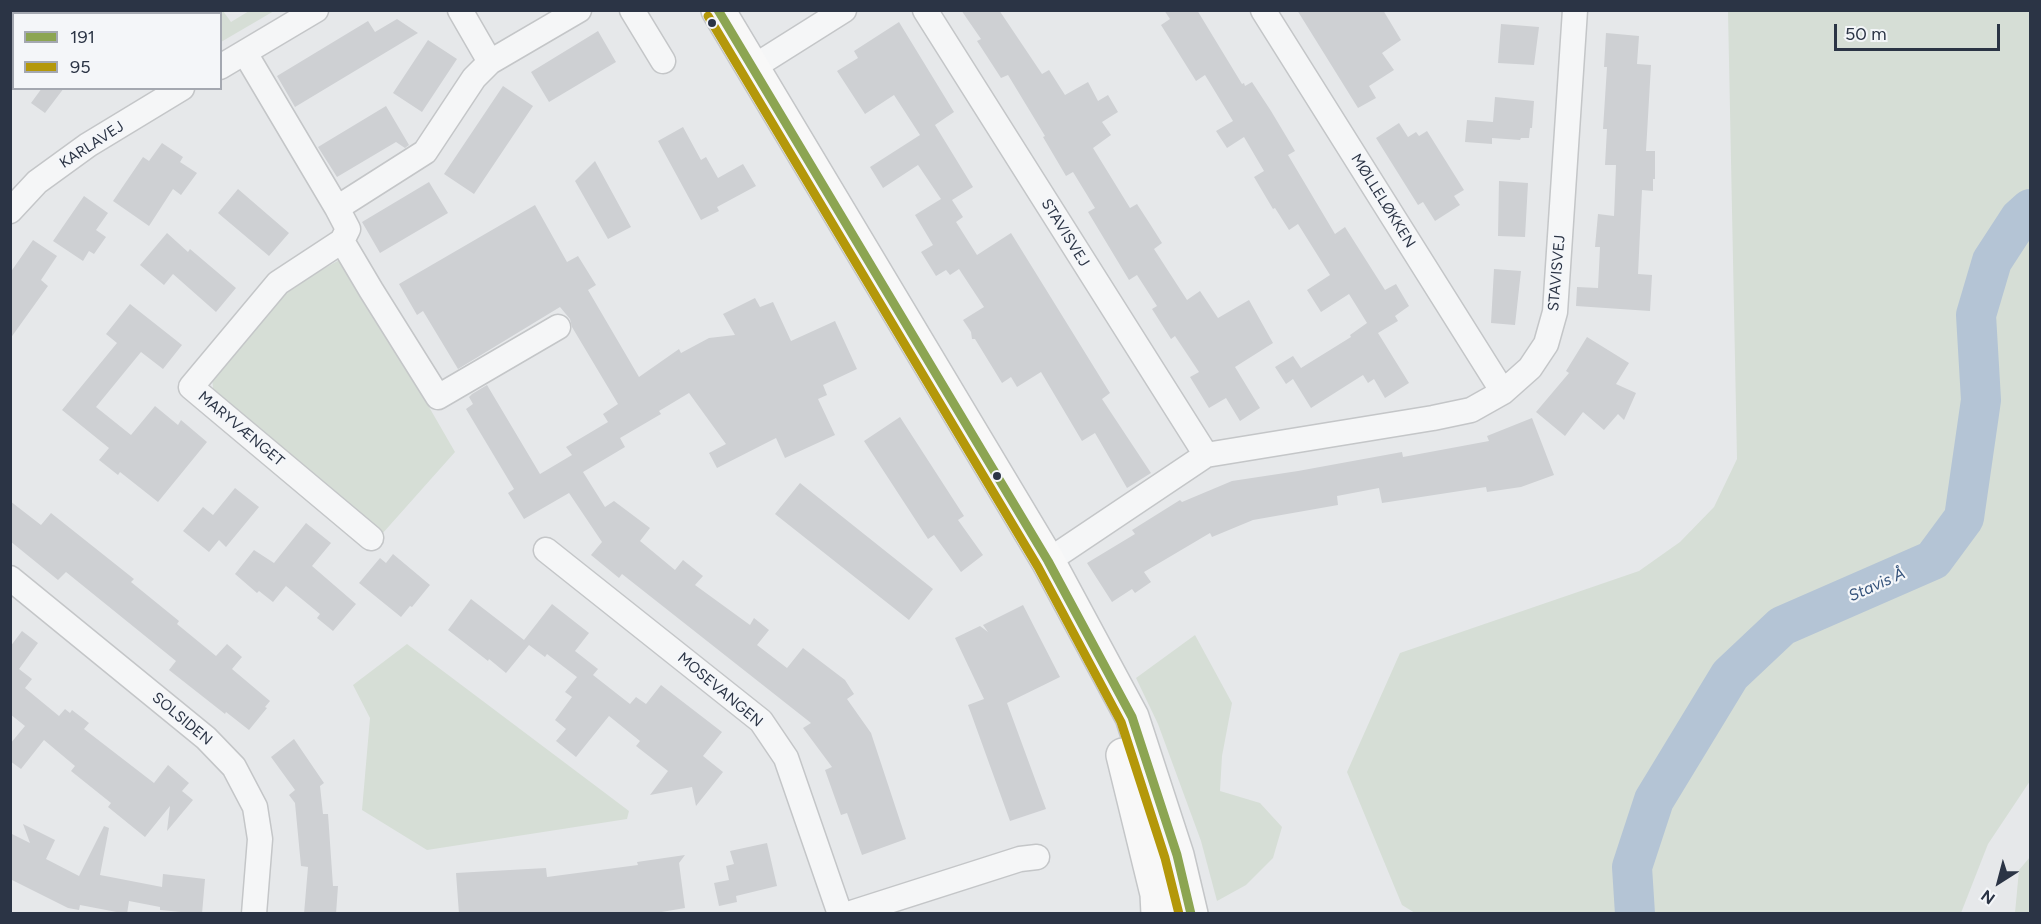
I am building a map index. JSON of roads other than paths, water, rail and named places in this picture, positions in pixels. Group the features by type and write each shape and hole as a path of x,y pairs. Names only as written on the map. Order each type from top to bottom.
{"street":[{"path":"222,66 316,10"},
{"path":"460,10 490,62"},
{"path":"337,208 425,152 474,78 490,62 579,10"},
{"path":"632,10 663,61"},
{"path":"718,10 1048,561 1132,717 1177,855 1191,914"},
{"path":"752,68 844,10"},
{"name":"STAVISVEJ","path":"925,10 1206,455"},
{"name":"MØLLELØKKEN","path":"1263,10 1503,392"},
{"name":"STAVISVEJ","path":"1048,561 1206,455 1471,410 1503,392 1530,368 1546,344 1554,312 1575,10"},
{"path":"245,53 348,229 342,241 438,397 558,327"},
{"name":"KARLAVEJ","path":"10,211 37,182 88,145 179,90"},
{"name":"MARYVÆNGET","path":"342,241 278,283 191,387 371,538"},
{"name":"MOSEVANGEN","path":"546,550 761,721 786,758 840,914"},
{"name":"SOLSIDEN","path":"10,578 206,738 234,767 255,807 260,839 254,914"},
{"path":"1081,625 1126,763 1161,849 1177,914"},
{"path":"1126,763 1138,914"},
{"path":"1126,763 1157,894 1158,914"},
{"path":"848,914 1020,859 1038,857"}],"waterway":[{"name":"Stavis Å","path":"1635,914 1632,867 1654,800 1730,675 1782,626 1933,560 1964,518 1981,400 1976,315 1992,261 2020,218 2030,209"}]}
